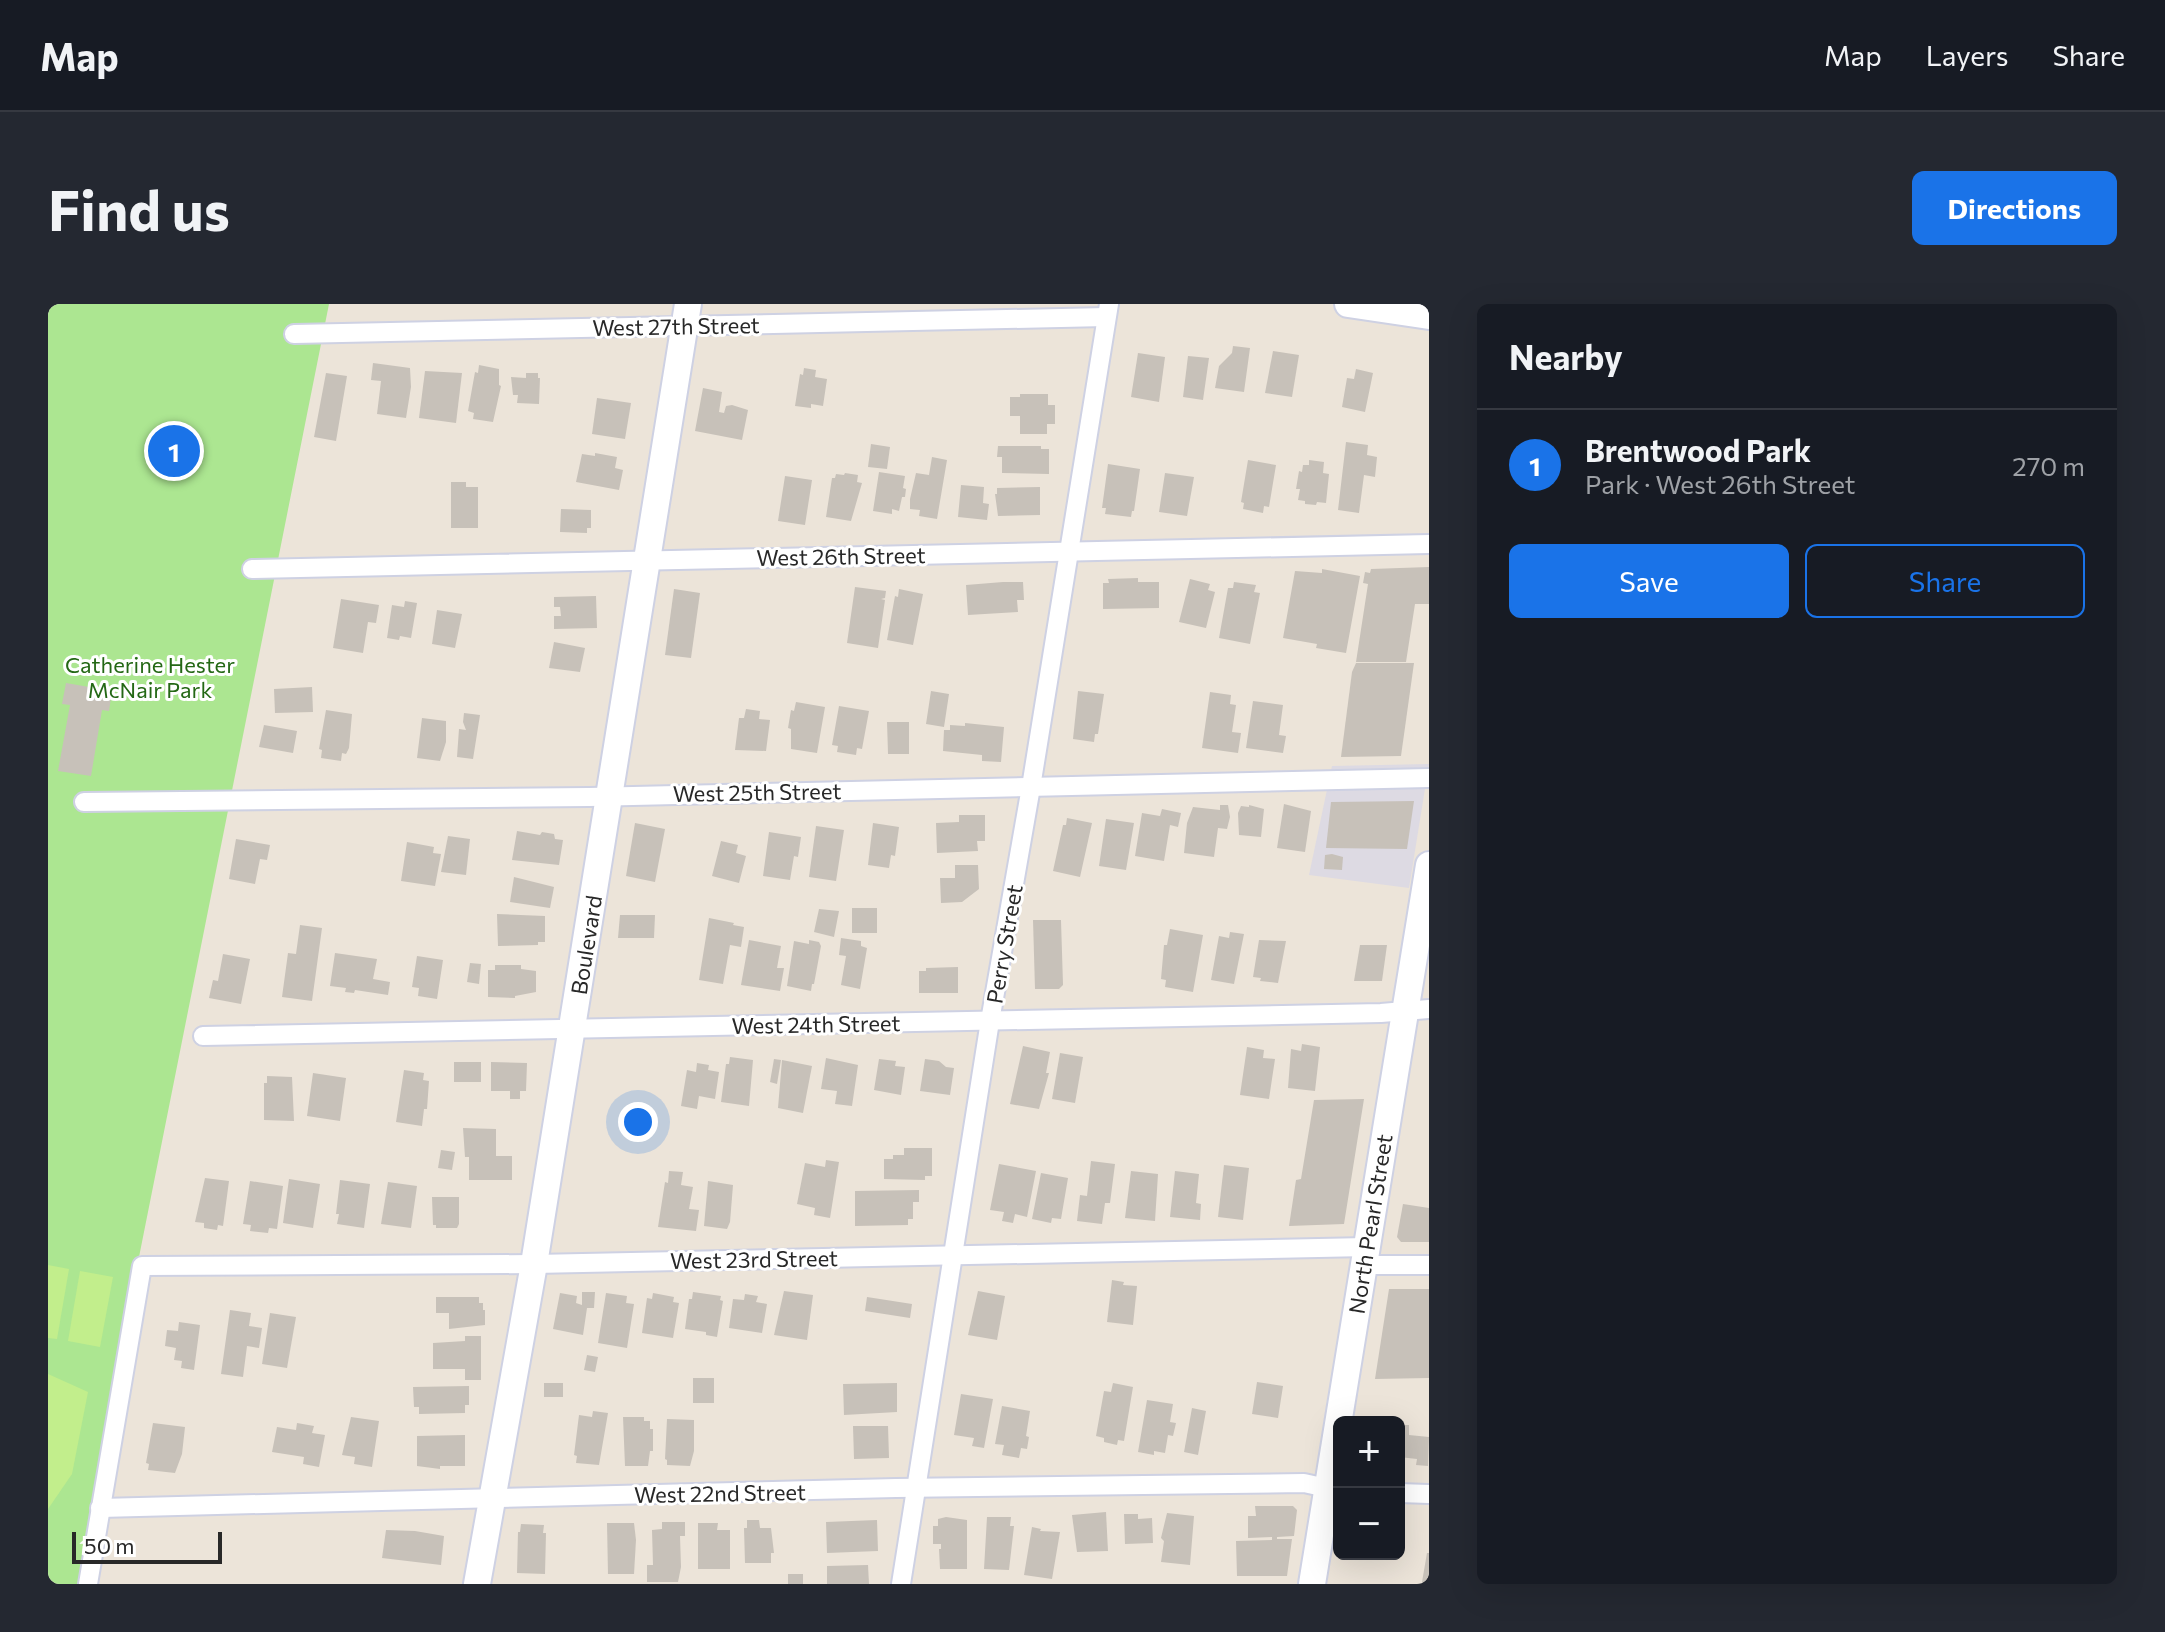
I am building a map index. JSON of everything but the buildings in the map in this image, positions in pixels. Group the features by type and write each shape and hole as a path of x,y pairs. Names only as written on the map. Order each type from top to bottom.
{"main road":[{"path":"1348,304 1429,316"},
{"name":"Boulevard","path":"477,1584 534,1264 686,315"},
{"name":"North Pearl Street","path":"1334,1488 1365,1256 1417,1011 1429,865"},
{"name":"North Pearl Street","path":"1312,1584 1333,1493"}],"street":[{"name":"West 27th Street","path":"294,334 686,315 1107,311"},
{"name":"Perry Street","path":"901,1584 1107,311"},
{"name":"West 26th Street","path":"252,569 1429,544"},
{"name":"West 25th Street","path":"84,802 610,796 1429,778"},
{"name":"West 24th Street","path":"203,1036 1417,1011"},
{"name":"West 23rd Street","path":"100,1508 142,1266 534,1264 955,1255 1365,1256 1429,1265"},
{"name":"West 22nd Street","path":"100,1508 916,1488 1304,1483 1333,1489"},
{"path":"1405,1493 1429,1494"},
{"path":"88,1584 100,1508"}],"shaded area":[{"path":"1429,764 1409,888 1309,875 1332,766"}],"green space":[{"name":"Catherine Hester McNair Park","path":"48,304 329,304 139,1257 82,1584 48,1584"},
{"path":"48,1265 69,1269 57,1339 48,1338"},
{"path":"80,1271 113,1277 100,1347 68,1341"},
{"path":"48,1374 88,1392 72,1474 48,1509"}],"place":[{"name":"Brentwood Park","path":"174,451"}]}
